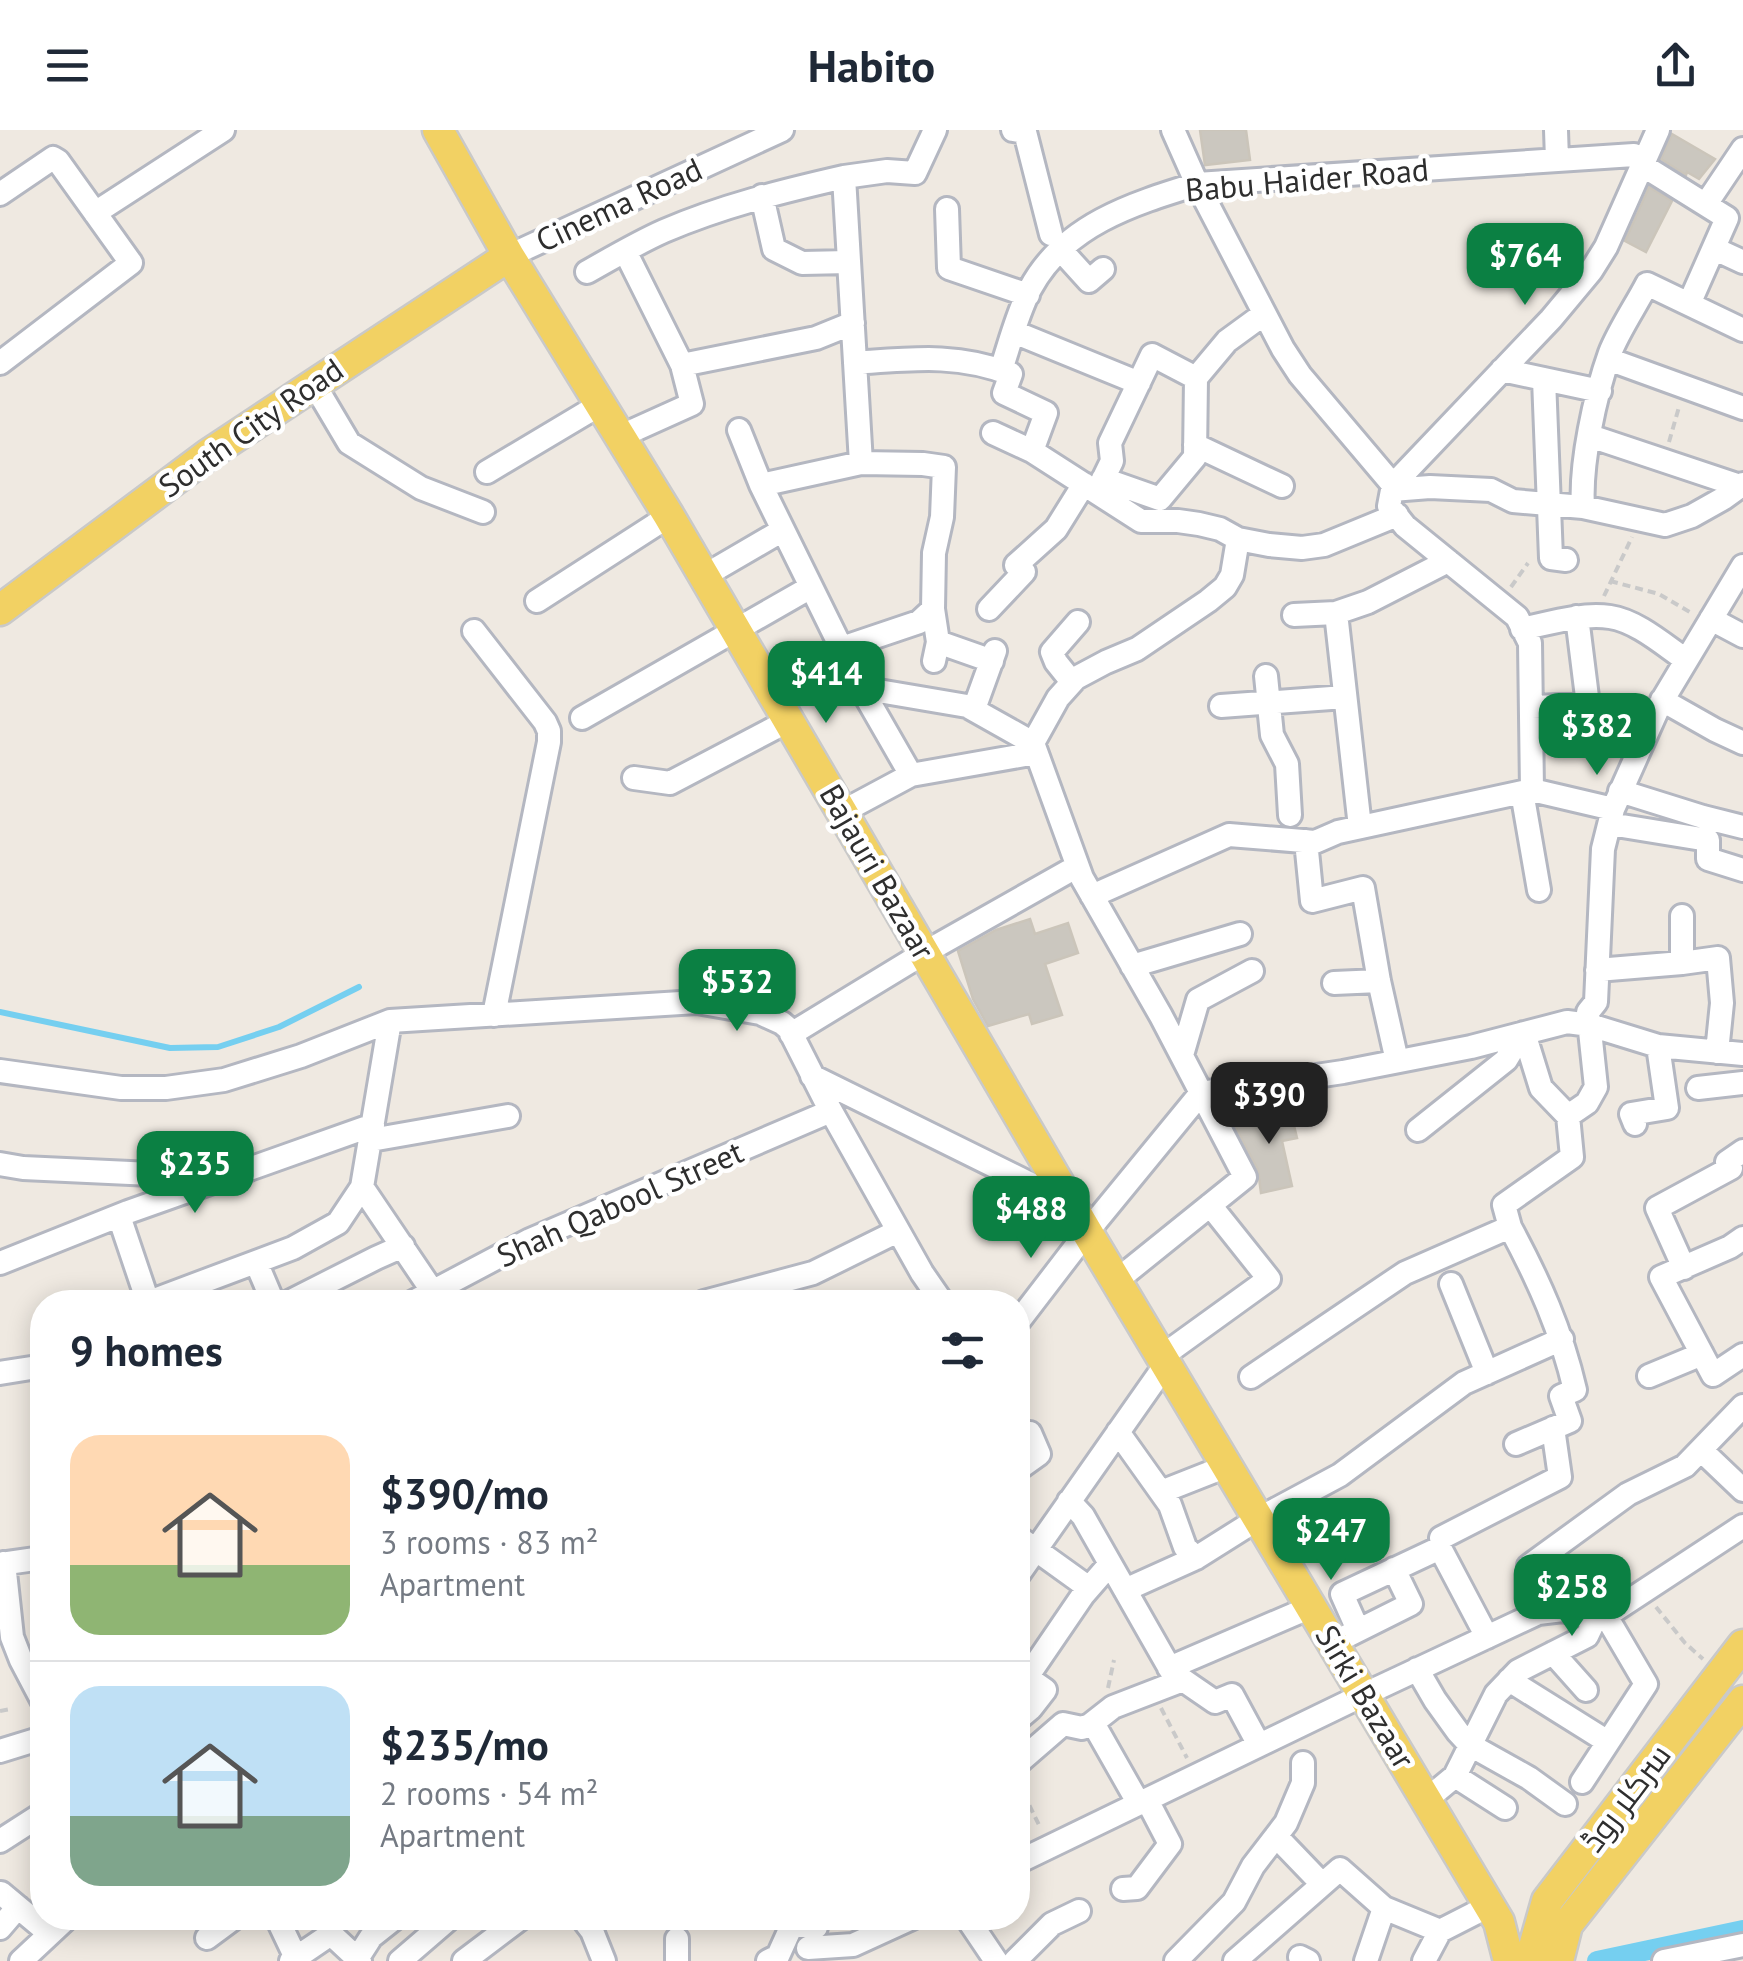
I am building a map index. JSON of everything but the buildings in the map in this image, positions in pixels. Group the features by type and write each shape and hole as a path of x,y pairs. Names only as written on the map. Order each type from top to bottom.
{"main road":[{"name":"Bajauri Bazaar","path":"438,130 509,256 669,516 1087,1232"},
{"name":"South City Road","path":"0,610 209,454 509,256"},
{"name":"Sirki Bazaar","path":"1087,1232 1310,1606 1346,1637 1363,1695 1499,1922 1509,1961"},
{"name":"سرکلر روڈ","path":"1530,1961 1555,1921 1548,1901 1743,1645"},
{"path":"1558,1961 1555,1921 1743,1700"}],"street":[{"path":"95,213 223,130"},
{"name":"Cinema Road","path":"509,256 782,130"},
{"path":"587,272 662,232 762,196 844,177 914,173 935,130"},
{"path":"1012,130 1024,132 1055,242 1089,281 1103,269"},
{"path":"1173,130 1264,314 1300,375 1392,488"},
{"path":"1556,130 1557,160"},
{"path":"1540,890 1527,792 1532,707 1530,643 1517,617 1405,526 1389,506 1392,488 1551,319 1591,270 1606,248 1658,130"},
{"path":"1706,204 1743,149"},
{"name":"Babu Haider Road","path":"1001,370 1028,295 1053,255 1055,242 1143,200 1197,184 1634,155 1644,163"},
{"path":"0,194 53,158 58,160 128,257 130,266 0,363"},
{"path":"1644,163 1727,218 1690,304"},
{"path":"844,177 860,463"},
{"path":"762,196 774,249 802,262 849,262"},
{"path":"947,209 950,268 1028,295"},
{"path":"1715,249 1743,262"},
{"path":"620,436 692,404 682,365 625,251"},
{"path":"1583,507 1582,476 1608,359 1647,284 1743,330"},
{"path":"1095,485 1160,499 1195,457 1196,378 1226,341 1264,314"},
{"path":"682,365 816,338 852,322"},
{"path":"1014,332 1138,383"},
{"path":"989,609 1024,572 1016,565 1056,529 1112,462 1110,443 1152,355 1196,378"},
{"path":"855,363 931,358 974,362 1011,374 1004,393 1046,413 1032,450"},
{"path":"1608,359 1743,408"},
{"path":"1502,370 1600,391"},
{"path":"1544,379 1551,558 1566,560"},
{"path":"314,384 350,443 421,488 483,512"},
{"path":"487,472 601,404"},
{"path":"739,430 761,484 861,688 911,775"},
{"path":"993,434 1032,450 1095,485 1141,521 1199,524 1238,539 1302,548 1324,545 1397,516"},
{"path":"1590,436 1742,485"},
{"path":"1195,445 1282,486"},
{"path":"761,484 860,463 944,468 942,518 934,553 936,651 994,656 974,710"},
{"path":"1392,488 1491,490 1512,501 1583,507 1665,525 1692,516 1742,485"},
{"path":"537,601 669,516"},
{"path":"704,576 784,530"},
{"path":"1035,748 1058,698 1076,678 1137,650 1225,587 1232,575 1238,539"},
{"path":"1294,615 1336,612 1368,602 1448,561"},
{"path":"1568,1116 1587,1103 1596,1087 1588,1012 1596,1002 1603,849 1614,808 1662,700 1743,566"},
{"path":"582,718 812,586"},
{"path":"842,648 919,622 933,609"},
{"path":"1336,612 1345,696 1349,830"},
{"path":"1522,629 1588,617 1612,617 1642,630 1686,660"},
{"path":"1532,707 1588,705 1588,617"},
{"path":"1072,682 1052,652 1078,622"},
{"path":"1709,622 1743,636"},
{"path":"474,632 549,731 494,1014"},
{"path":"1266,676 1272,736 1287,764 1290,816"},
{"path":"861,688 967,706 1035,748 1076,867 1182,1055 1245,1177 1116,1281"},
{"path":"1222,706 1345,696"},
{"path":"1662,700 1743,743"},
{"path":"634,778 670,783 788,721"},
{"path":"842,812 911,775 1035,748"},
{"path":"1092,896 1229,835 1315,842 1349,830 1527,792 1743,826"},
{"path":"1614,808 1708,840 1708,859 1743,870"},
{"path":"1306,841 1312,901 1363,888 1398,1061"},
{"path":"792,1034 1076,867"},
{"path":"1682,916 1682,962"},
{"path":"1132,966 1240,934"},
{"path":"1597,970 1718,958 1735,1084 1698,1088"},
{"path":"1182,1055 1198,1000 1252,971"},
{"path":"1334,983 1379,981"},
{"path":"0,1071 121,1088 196,1086 301,1056 390,1021 697,1002 760,1013 782,1022 792,1034 831,1111 935,1290"},
{"path":"180,1290 293,1248 338,1223 362,1187 390,1021"},
{"path":"1030,1306 1202,1093 1472,1047 1567,1022 1658,1046 1728,1053"},
{"path":"1516,1444 1570,1420 1561,1396 1574,1390 1562,1339 1538,1278 1510,1227 1504,1205 1572,1157 1568,1116 1541,1088 1518,1035"},
{"path":"1418,1130 1506,1060 1518,1035"},
{"path":"1635,1124 1631,1114 1667,1108 1658,1046"},
{"path":"812,1076 1070,1204"},
{"name":"Shah Qabool Street","path":"437,1290 530,1240 831,1111"},
{"path":"0,1263 224,1178 372,1132 508,1116"},
{"path":"1684,1268 1657,1208 1730,1168 1727,1162 1743,1151"},
{"path":"0,1164 224,1178"},
{"path":"362,1187 432,1290"},
{"path":"1030,1539 1069,1501 1164,1360 1269,1279 1210,1205"},
{"path":"119,1216 144,1290"},
{"path":"1251,1378 1404,1274 1510,1227"},
{"path":"749,1290 813,1273 898,1231"},
{"path":"1743,1238 1730,1248 1662,1277 1713,1376 1743,1355"},
{"path":"313,1290 402,1246"},
{"path":"256,1262 269,1290"},
{"path":"1451,1284 1487,1373"},
{"path":"1125,1590 1196,1558 1340,1475 1464,1383 1562,1339"},
{"path":"1648,1376 1702,1354"},
{"path":"0,1374 30,1368"},
{"path":"1538,1613 1529,1566 1628,1494 1685,1466 1743,1406"},
{"path":"1441,1538 1560,1476 1553,1428"},
{"path":"1118,1432 1170,1505 1186,1547 1196,1558"},
{"path":"1030,1433 1039,1454 1030,1460"},
{"path":"1701,1450 1743,1490"},
{"path":"1161,1492 1226,1466"},
{"path":"1069,1501 1083,1516 1173,1674 1215,1702 1232,1695 1259,1745"},
{"path":"1426,1800 1455,1776 1496,1694 1518,1672 1587,1636 1601,1618 1743,1526"},
{"path":"1030,1546 1089,1588"},
{"path":"1394,1570 1411,1604 1346,1637 1342,1594 1440,1548 1486,1637"},
{"path":"30,1560 2,1564 12,1636 30,1677"},
{"path":"1030,1664 1110,1564"},
{"path":"1037,1700 1063,1724 1082,1728 1113,1707 1152,1691 1173,1674 1310,1606"},
{"path":"1030,1856 1538,1613 1563,1610 1601,1618 1646,1684 1582,1782"},
{"path":"1554,1653 1586,1690"},
{"path":"0,1673 26,1669"},
{"path":"1418,1670 1435,1700 1470,1744 1565,1804"},
{"path":"1030,1680 1045,1690 1030,1707"},
{"path":"1509,1680 1608,1742"},
{"path":"1093,1722 1170,1844 1138,1888 1123,1889"},
{"path":"1030,1753 1063,1724"},
{"path":"0,1751 30,1742"},
{"path":"1180,1960 1234,1902 1253,1866 1286,1822 1303,1784 1302,1763"},
{"path":"1455,1776 1505,1808"},
{"path":"0,1841 30,1822"},
{"path":"1276,1836 1322,1884"},
{"path":"1235,1961 1340,1869 1384,1908 1440,1931"},
{"path":"0,1928 9,1900"},
{"path":"1424,1961 1440,1931 1489,1906"},
{"path":"1366,1961 1384,1908"},
{"path":"1014,1961 1052,1924 1079,1912"},
{"path":"21,1961 53,1930"},
{"path":"206,1938 217,1930"},
{"path":"282,1930 294,1959 331,1934 358,1960 379,1930"},
{"path":"400,1961 436,1930"},
{"path":"477,1957 507,1930"},
{"path":"592,1930 604,1961"},
{"path":"768,1961 778,1956 790,1930"},
{"path":"812,1938 854,1946 887,1930"},
{"path":"975,1930 996,1961"},
{"path":"431,1934 455,1961"},
{"path":"1664,1961 1743,1944"}],"path":[{"path":"1666,461 1685,387"},
{"path":"1588,617 1642,520"},
{"path":"1498,602 1528,563"},
{"path":"1610,581 1659,594 1709,622"},
{"path":"1644,1592 1684,1643 1721,1674"},
{"path":"1152,1691 1196,1776"},
{"path":"0,1711 11,1709"},
{"path":"1030,1806 1050,1847"}],"waterway":[{"path":"0,1012 170,1048 218,1047 279,1027 359,987"},
{"path":"1597,1961 1743,1930"}]}
